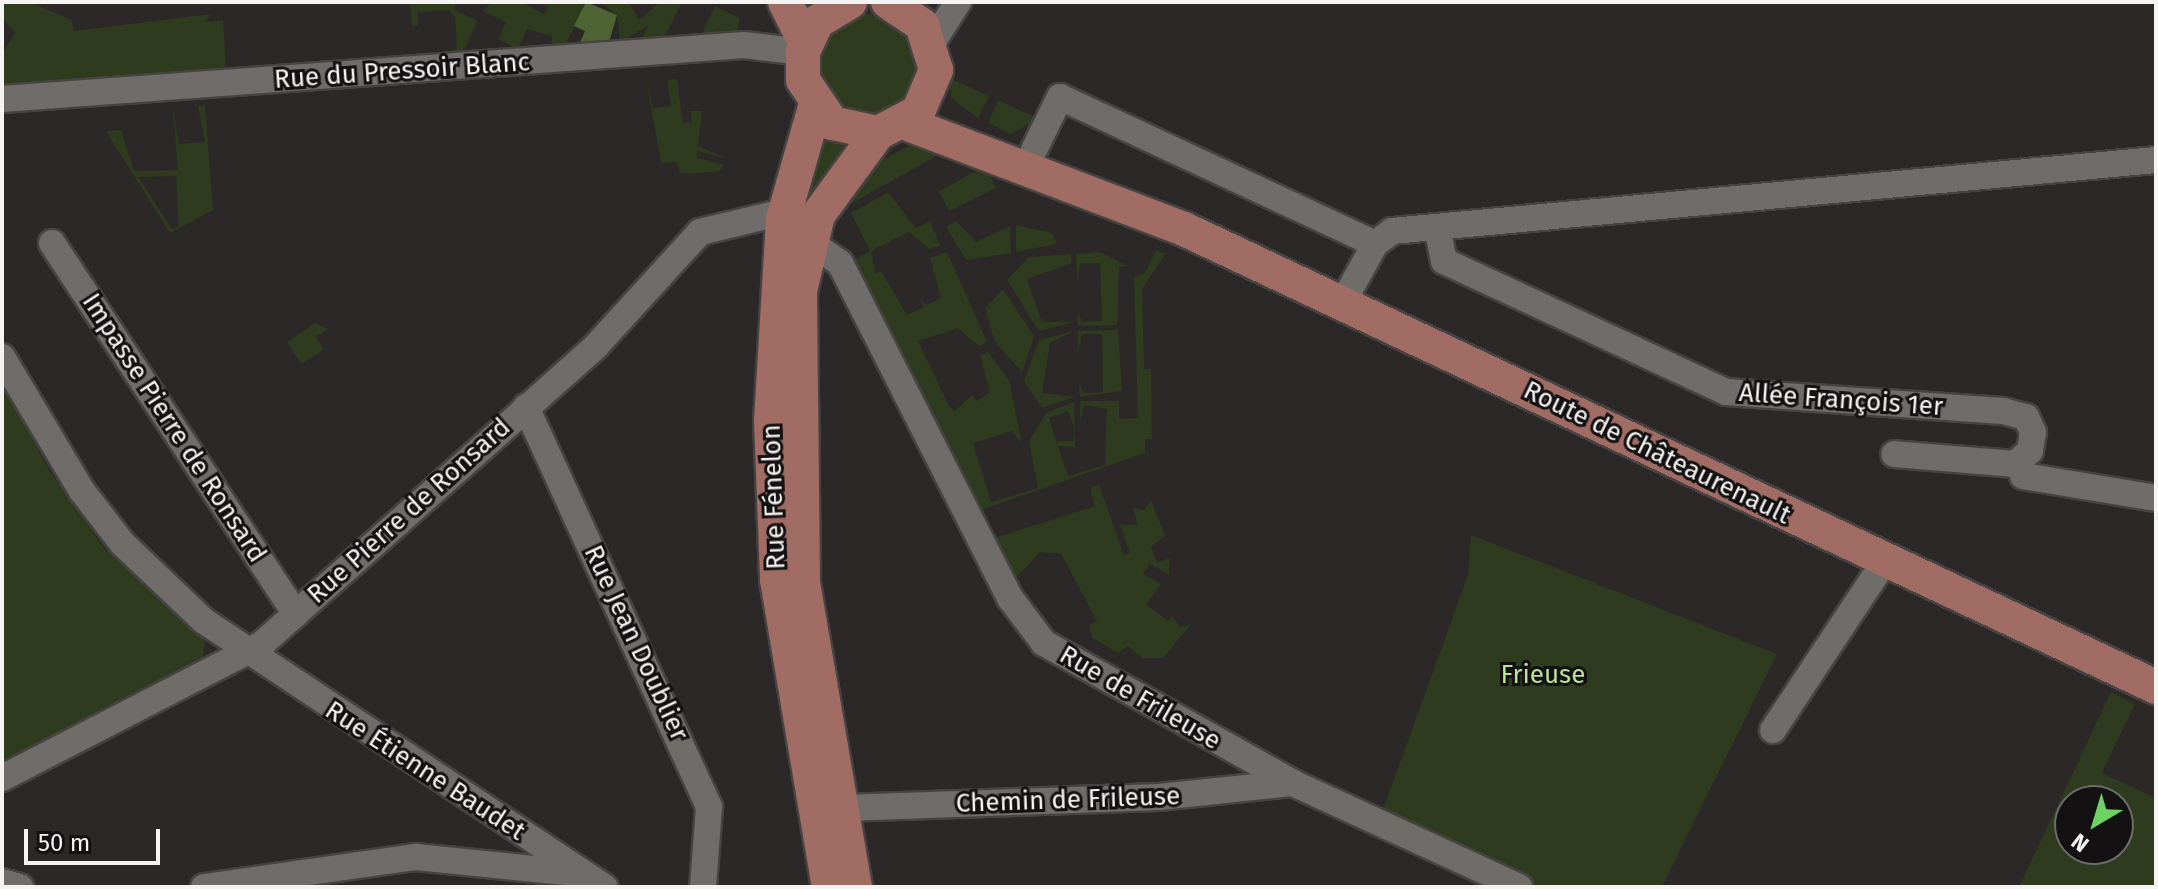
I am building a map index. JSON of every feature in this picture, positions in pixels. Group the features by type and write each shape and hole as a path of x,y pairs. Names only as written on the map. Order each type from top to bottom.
{"main road":[{"path":"785,2 804,47 803,80 815,107"},
{"path":"804,47 817,22 850,2"},
{"path":"890,2 922,25 932,43 934,84"},
{"name":"Rue Fénelon","path":"855,887 803,582 798,503 800,291 796,229 934,84"},
{"name":"Route de Châteaurenault","path":"934,84 957,113 1034,150 1158,218 1343,302 2156,687"},
{"name":"Rue Fénelon","path":"815,107 771,421 777,580 829,887"},
{"name":"Route de Châteaurenault","path":"815,107 843,127 891,128 1158,218"}],"street":[{"path":"932,43 958,2"},
{"name":"Rue du Pressoir Blanc","path":"2,99 744,45 804,47"},
{"path":"1034,150 1060,97 1384,238 1437,228 2156,160"},
{"name":"Rue Pierre de Ronsard","path":"2,778 246,654 296,614 596,346 700,232 720,221 796,229"},
{"name":"Allée François 1er","path":"1437,228 1444,261 1726,392 2003,411 2026,417 2033,432 2030,451 2015,464 1894,454"},
{"name":"Rue de Frileuse","path":"796,229 840,263 1010,598 1044,643 1293,783 1519,887"},
{"path":"1343,302 1384,238"},
{"name":"Impasse Pierre de Ronsard","path":"52,243 296,614"},
{"name":"Rue Étienne Baudet","path":"2,357 34,420 122,543 246,654 595,881"},
{"name":"Rue Jean Doublier","path":"526,407 709,807 703,887"},
{"path":"2023,476 2156,498"},
{"path":"1773,730 1885,561"},
{"name":"Chemin de Frileuse","path":"843,808 1159,797 1293,783"},
{"path":"204,887 416,857 595,881"},
{"path":"2,882 20,887"}],"green space":[{"path":"2,2 30,2 72,20 74,31 211,14 205,22 223,20 226,70 2,87 2,54 15,33 2,18"},
{"path":"410,2 457,2 454,10 478,21 463,53 423,56 457,49 455,17 448,10 418,12 418,25 412,26"},
{"path":"492,2 521,2 544,14 548,6 541,2 586,2 565,46 551,47 552,36 527,29 518,49 498,39 506,22 483,11"},
{"path":"586,2 617,15 609,42 579,45 585,31 574,26"},
{"path":"599,2 629,2 639,20 660,2 682,2 664,38 641,40 648,26 620,42 617,15"},
{"path":"715,6 740,18 737,33 701,36"},
{"path":"869,14 889,18 906,29 917,46 921,66 917,86 906,103 889,114 869,118 849,114 832,103 821,86 817,66 821,46 832,29 849,18"},
{"path":"645,73 653,108 671,106 667,80 677,79 683,123 692,122 690,111 702,111 698,146 728,159 697,151 697,158 724,165 720,171 681,174 676,162 661,163"},
{"path":"948,77 989,96 978,118 951,98"},
{"path":"998,100 1039,119 1011,134 988,123"},
{"path":"205,105 213,210 170,233 106,131 121,130 134,171 178,170 173,107 179,144 205,142 198,106","holes":["176,176 179,225 172,229 138,177"]},
{"path":"814,127 853,144 808,213 802,196"},
{"path":"923,138 958,144 847,206 843,198 873,165"},
{"path":"985,166 996,188 949,211 939,191"},
{"path":"888,192 916,228 930,221 940,246 929,249 909,232 871,251 875,273 881,271 907,315 924,307 920,299 926,305 941,298 930,258 947,252 987,342 979,346 958,328 918,341 949,406 955,411 972,395 976,401 990,393 980,356 988,352 1009,380 1022,443 1012,431 973,443 991,502 1038,488 1029,441 1047,412 1074,402 1075,430 1068,411 1049,418 1056,441 1073,441 1075,434 1075,447 1058,446 1068,476 1105,465 1107,409 1084,405 1080,421 1080,401 1119,401 1119,419 1138,418 1134,277 1145,273 1156,250 1165,254 1142,289 1144,369 1151,369 1152,439 1145,439 1145,453 978,511 851,261 870,251 851,213"},
{"path":"956,221 976,242 1010,226 1011,253 966,260 946,227"},
{"path":"1016,225 1052,233 1057,244 1016,252"},
{"path":"1100,252 1127,266 1119,267 1117,325 1078,326 1078,313 1082,322 1102,321 1100,263 1081,263 1077,280 1076,254"},
{"path":"1071,254 1072,263 1027,279 1042,322 1074,322 1039,331 1007,280 1029,257"},
{"path":"1003,289 1034,336 1022,372 995,342 985,308"},
{"path":"315,323 328,329 316,337 324,350 301,364 287,342"},
{"path":"1118,330 1122,391 1080,397 1079,384 1084,393 1103,392 1102,334 1082,334 1078,351 1078,331"},
{"path":"1074,331 1050,343 1042,393 1075,397 1042,408 1024,381 1039,340"},
{"path":"2,380 48,468 104,548 205,641 202,665 2,764"},
{"path":"1099,484 1124,556 1130,553 1120,525 1138,525 1133,508 1144,510 1151,500 1165,536 1151,547 1157,563 1170,558 1169,574 1150,564 1143,574 1161,584 1146,604 1168,621 1172,616 1180,627 1191,624 1163,658 1142,658 1128,646 1118,653 1093,638 1089,625 1097,621 1061,554 1040,552 1017,577 995,538 1095,506 1090,488"},
{"name":"Frieuse","path":"1471,535 1777,654 1662,887 1540,887 1380,818 1468,575"},
{"path":"2111,692 2135,704 2102,773 2128,785 2067,785"},
{"path":"2134,788 2156,798 2156,887 2019,887 2054,813 2054,865 2134,865"}]}
